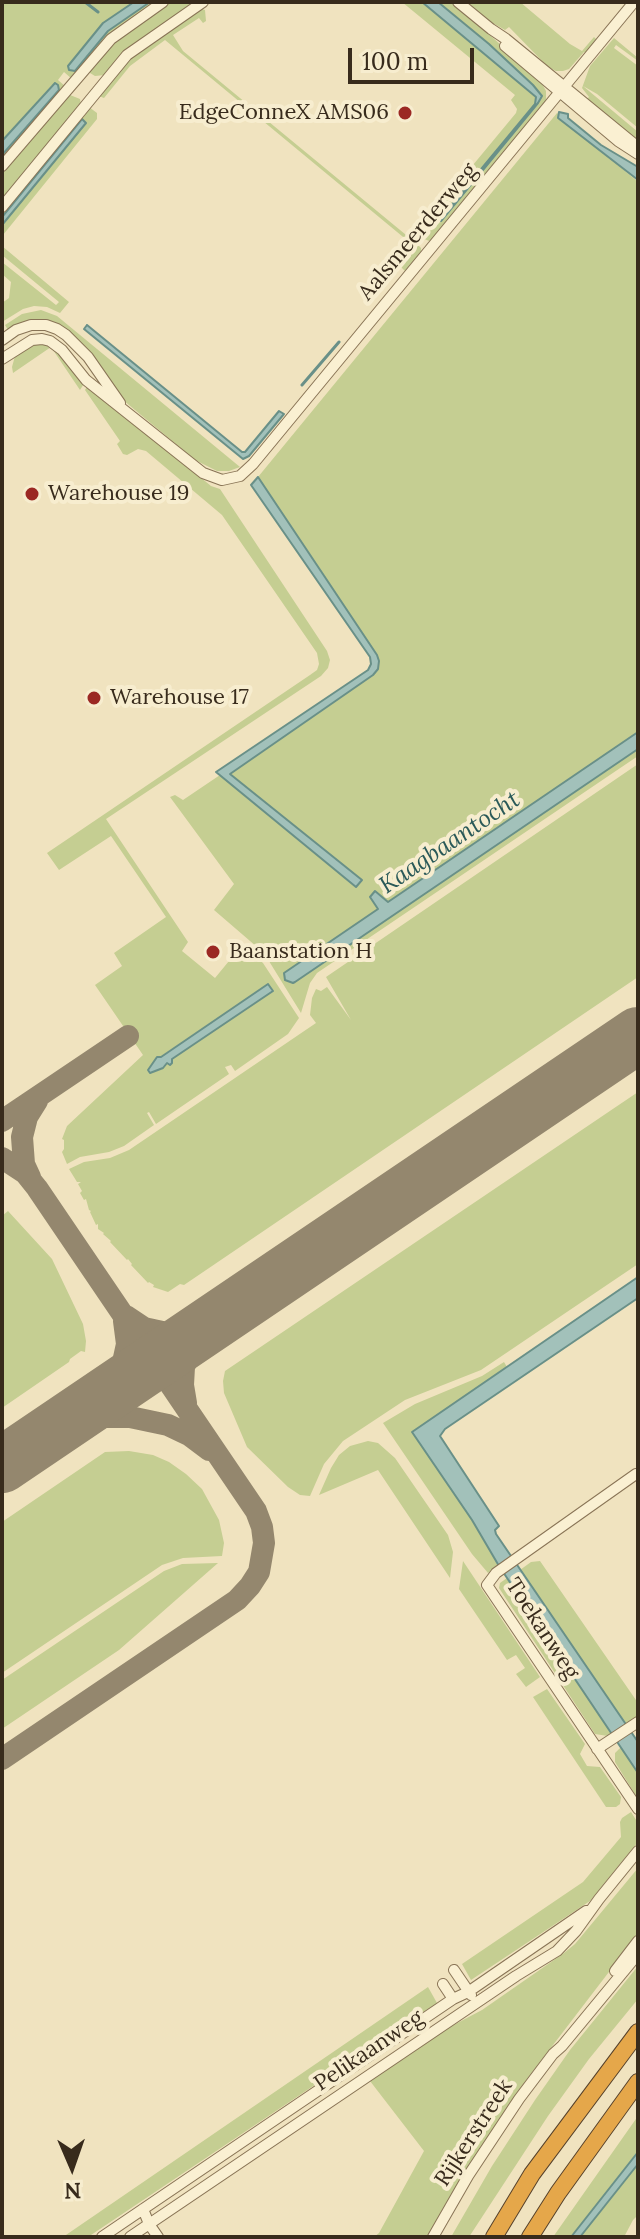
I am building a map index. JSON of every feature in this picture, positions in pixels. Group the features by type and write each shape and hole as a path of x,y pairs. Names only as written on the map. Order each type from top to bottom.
{"highway":[{"path":"494,2237 532,2174 638,2032"},
{"path":"530,2237 638,2082"}],"street":[{"path":"2,166 117,34 163,2"},
{"path":"2,207 133,50 203,2"},
{"path":"458,2 506,39 618,141 638,154"},
{"name":"Aalsmeerderweg","path":"127,410 203,473 227,480 243,474 634,2"},
{"path":"78,80 95,94"},
{"path":"562,90 638,147"},
{"path":"2,340 28,325 57,329 88,357 127,410"},
{"path":"2,359 32,340 48,340 60,348 86,380 127,410"},
{"name":"Toekanweg","path":"636,1474 496,1573 487,1585 638,1809"},
{"path":"597,1749 635,1724"},
{"name":"Pelikaanweg","path":"130,2237 560,1948 638,1851"},
{"name":"Pelikaanweg","path":"102,2237 578,1918 599,1899"},
{"name":"Rijkerstreek","path":"433,2237 490,2141 558,2043 638,1941"},
{"name":"Rijkerstreek","path":"553,2054 638,1954"},
{"path":"454,1970 476,2003"},
{"path":"443,1984 453,1999"},
{"path":"357,2064 366,2078"},
{"path":"229,2151 239,2164"},
{"path":"143,2209 158,2237"}],"green space":[{"path":"2,2 134,2 103,23 72,72 108,31 150,2 160,2 72,79 64,72 58,80 66,87 2,163 2,155 59,88 52,85 2,141"},
{"path":"168,2 196,2 105,75 90,73 89,70 109,45"},
{"path":"402,2 422,2 536,97 535,104 441,221 538,103 540,93 489,44 438,2 450,2 483,29 540,80 546,91 542,107 434,239 429,241 420,237 420,229 517,109 511,100 515,95"},
{"path":"464,2 520,2 582,51 594,37 597,40 569,69 556,71 548,67 509,27 505,30"},
{"path":"199,8 205,10 206,21 203,23 199,18 173,35 183,51 417,244 421,254 406,272 399,265 414,246 165,40 130,66 104,98 96,95 125,61"},
{"path":"614,38 638,58 638,61 616,45 614,48 638,66 638,128 583,86 638,132 638,144 585,101 589,97 582,88 590,66"},
{"path":"70,95 80,99 81,105 2,203 2,170"},
{"path":"89,107 97,113 97,119 3,235 2,225 85,123 82,120 2,217 2,210"},
{"path":"557,113 638,182 638,732 388,902 375,891 379,909 284,973 284,977 295,982 638,749 638,756 317,973 310,983 301,1013 264,953 214,910 234,884 170,797 175,795 183,800 220,775 356,886 361,880 230,774 373,675 379,662 258,477"},
{"path":"2,246 69,302 60,313 47,307 34,306 2,322 2,303 9,298 11,282 2,274 2,262 56,305 59,302 2,255"},
{"path":"41,310 57,316 240,467 217,471 195,460 123,400 60,327 8,330 5,325 22,314"},
{"path":"36,343 51,345 85,382 80,390 51,347 13,373 15,356"},
{"path":"88,385 211,486 220,489 330,660 321,676 106,819 188,942 182,951 215,978 243,944 263,963 299,1018 288,1034 235,1071 231,1065 225,1067 229,1074 156,1124 147,1113 154,1125 124,1146 80,1157 67,1164 62,1152 62,1139 67,1126 143,1055 95,985 122,966 114,953 166,917 111,836 59,870 47,853 310,675 319,664 317,653 222,515 146,451 138,449 123,454 117,444 120,441 85,390","holes":["268,984 273,991 172,1059 170,1065 167,1063 154,1071 151,1067 157,1057"]},
{"path":"638,764 638,977 184,1285 180,1284 168,1292 148,1283 98,1229 86,1199 80,1193 78,1184 81,1182 77,1182 69,1169 129,1150 316,1023 310,1015 316,989 321,991 327,987 351,1020 326,977"},
{"path":"638,1092 638,1264 481,1370 405,1400 343,1441 324,1464 310,1496 300,1495 288,1487 247,1447 224,1393 225,1371"},
{"path":"8,1211 52,1259 83,1324 86,1341 85,1352 81,1351 2,1408 2,1216"},
{"path":"504,1362 507,1367 413,1432 499,1566 488,1573 383,1423 415,1404 482,1376"},
{"path":"368,1441 378,1443 395,1458 448,1535 453,1552 450,1578 378,1470 319,1495 339,1455 350,1446"},
{"path":"129,1451 153,1455 169,1462 202,1489 219,1520 224,1543 222,1556 183,1558 162,1565 2,1673 2,1522 105,1452"},
{"path":"463,1561 540,1677 526,1687 516,1674 525,1668 516,1655 507,1660 459,1589"},
{"path":"540,1561 638,1703 638,1717 626,1725 520,1570 531,1562"},
{"path":"218,1563 119,1650 2,1729 2,1680 164,1571 182,1564"},
{"path":"507,1578 612,1734 595,1734 499,1588"},
{"path":"547,1689 585,1744 580,1754 587,1766 600,1767 621,1797 616,1807 606,1807 533,1697"},
{"path":"621,1747 638,1773 638,1799 615,1762 615,1753"},
{"path":"631,1812 638,1823 638,1842 590,1901 471,1980 462,1964 583,1882 621,1837 620,1822"},
{"path":"638,1868 638,1934 527,2079 463,2175 427,2237 374,2237 424,2151 370,2081 446,2029 482,2010 564,1953"},
{"path":"638,1966 638,1999 548,2116 469,2237 451,2237 535,2100 570,2050"},
{"path":"428,1987 437,2003 88,2237 63,2237"},
{"path":"638,2116 638,2152 571,2237 553,2237"},
{"path":"638,2164 638,2215 624,2237 580,2237"}],"water":[{"path":"134,2 150,2 108,31 75,71 69,70 68,66 103,23"},
{"path":"422,2 438,2 489,44 542,96 441,221 535,104 536,97"},
{"path":"55,83 59,90 2,155 2,141"},
{"path":"559,112 568,114 568,118 601,145 638,167 638,180 558,118"},
{"path":"82,119 86,123 2,225 2,217"},
{"path":"87,325 242,452 279,411 284,414 249,456 243,459 84,329"},
{"path":"258,477 379,661 373,675 230,774 362,880 356,887 216,772 368,670 371,664 370,657 251,485"},
{"path":"638,732 638,749 295,982 285,980 284,973 378,909 370,897 375,891 388,902"},
{"path":"268,984 273,991 172,1059 170,1065 167,1063 150,1073 148,1070 157,1057"},
{"path":"638,1277 638,1298 445,1429 440,1436 499,1526 496,1534 638,1742 638,1773 412,1432"},
{"path":"638,2152 638,2164 580,2237 571,2237"}],"waterway":[{"path":"85,2 98,12"},
{"path":"302,385 339,342"}],"taxiway":[{"path":"2,1121 128,1036"},
{"path":"30,1177 24,1164 22,1137 27,1117 37,1101"},
{"path":"2,1158 25,1173 37,1188 256,1511 264,1543 259,1572 237,1600 2,1759"},
{"path":"126,1316 144,1328 167,1333 184,1333 208,1326"},
{"path":"89,1406 113,1383 122,1367 127,1344 124,1321"},
{"path":"186,1403 184,1367 193,1345 208,1326"},
{"path":"40,1439 83,1421 130,1417 168,1425 209,1450"}],"runway":[{"path":"2,1465 638,1035"}],"place":[{"name":"EdgeConneX AMS06","path":"405,113"},
{"name":"Warehouse 19","path":"32,494"},
{"name":"Warehouse 17","path":"94,698"},
{"name":"Baanstation H","path":"213,952"}],"water label":[{"name":"Kaagbaantocht","path":"450,843"}]}
